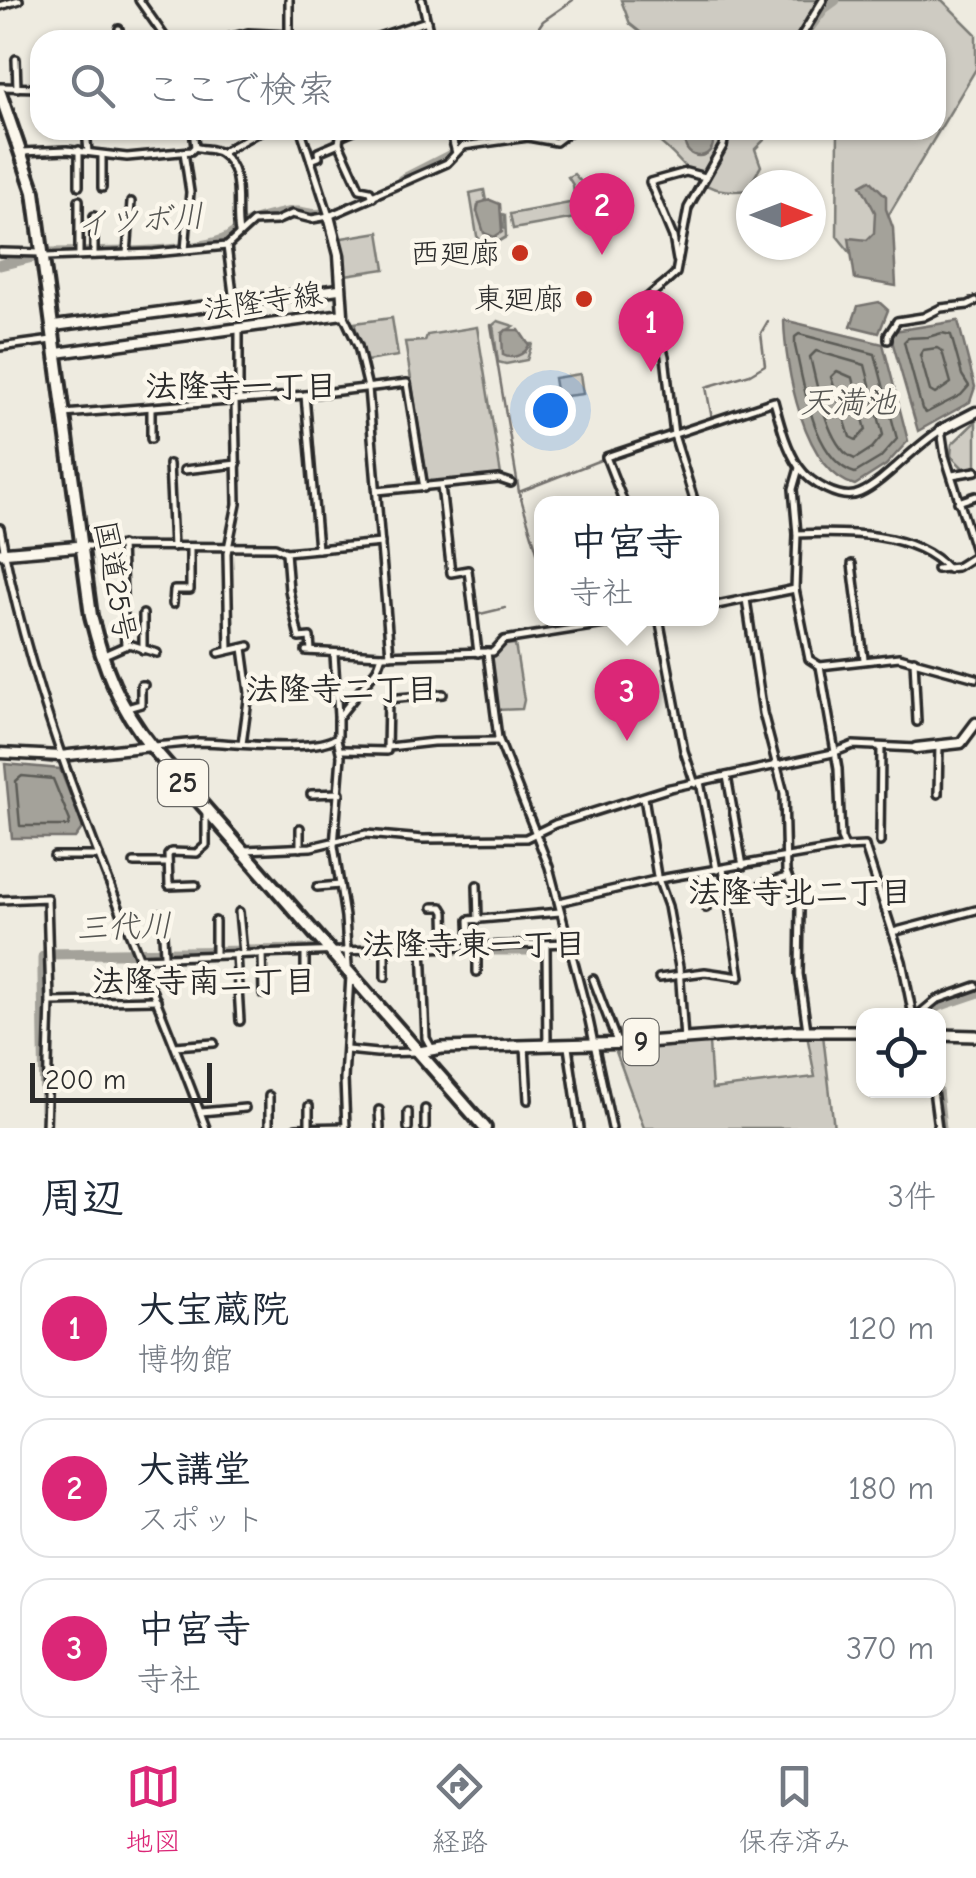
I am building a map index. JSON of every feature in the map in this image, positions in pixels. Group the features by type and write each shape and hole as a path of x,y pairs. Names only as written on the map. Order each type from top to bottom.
{"highway":[{"name":"国道25号","path":"0,90 34,192 91,616 102,656 124,708 206,810 485,1128"}],"main road":[{"path":"329,216 339,255 339,288"},
{"name":"法隆寺線","path":"54,326 339,288 343,314 56,346"},
{"path":"941,430 976,412"},
{"path":"2,553 83,546"},
{"path":"916,748 964,742 976,722"},
{"path":"0,753 60,756 151,746"},
{"name":"9","path":"419,1052 617,1044 807,1030 856,1032"},
{"path":"946,1035 976,1036"}],"street":[{"path":"0,6 19,0"},
{"path":"139,0 160,30"},
{"path":"289,0 289,30"},
{"path":"422,0 429,30"},
{"path":"805,30 823,0"},
{"path":"398,30 427,20"},
{"path":"16,59 17,88"},
{"path":"0,90 30,88"},
{"path":"87,140 88,152"},
{"path":"195,140 196,148"},
{"path":"22,152 79,150 102,155 153,156 196,148 221,153 244,140"},
{"path":"304,140 329,216"},
{"path":"453,140 456,153"},
{"path":"0,252 44,255 227,246 253,222 276,221 292,214 312,220 329,216 447,162 471,144 504,140"},
{"path":"630,329 648,294 673,277 681,257 688,208 723,140"},
{"path":"310,160 320,157 318,152 340,143 360,189 370,191 372,196"},
{"path":"79,150 79,186"},
{"path":"184,152 190,192 185,248"},
{"path":"221,153 235,174 239,233"},
{"path":"102,155 102,188"},
{"path":"678,260 674,237 650,182 686,172 705,178"},
{"path":"79,200 79,253"},
{"path":"127,252 131,202"},
{"path":"94,216 94,253"},
{"path":"227,246 234,302"},
{"path":"888,340 897,322 976,301"},
{"path":"338,718 388,654 368,388 358,346 343,314"},
{"path":"671,321 660,332 660,338 674,432 694,496"},
{"path":"229,650 229,548 237,504 239,328"},
{"path":"0,347 56,346"},
{"path":"64,414 407,383 424,488"},
{"path":"305,395 318,549"},
{"path":"621,496 606,456 774,401 799,468 830,491 847,497 864,492 918,444 941,430 958,502 976,555 948,569 937,569"},
{"path":"151,408 151,439"},
{"path":"168,464 174,547"},
{"path":"184,470 195,472 237,464"},
{"path":"799,468 793,489 797,534 795,589 809,659 820,666 899,657 976,678"},
{"path":"952,475 976,471"},
{"path":"377,491 499,479 510,483"},
{"path":"441,486 451,573 468,570 477,652"},
{"path":"958,502 976,496"},
{"path":"0,528 2,553 60,756 206,1128"},
{"path":"797,534 873,534 920,547 948,569"},
{"path":"83,546 275,547 286,552 381,543"},
{"path":"122,545 125,646"},
{"path":"173,604 174,590 190,590 190,547"},
{"path":"286,552 299,638 310,637 308,651 493,652 504,640 592,626"},
{"path":"852,564 864,660"},
{"path":"719,605 795,589"},
{"path":"746,599 763,713 784,792 788,876 800,908 799,974 807,1030"},
{"path":"143,614 143,650"},
{"path":"658,626 684,752 697,783 720,870 740,976 719,973 659,978"},
{"path":"102,656 132,644 157,653"},
{"path":"218,653 246,647 249,694 242,744"},
{"path":"487,652 498,741 536,834 558,902 612,1128"},
{"path":"296,1128 346,1127 344,1079 350,975 335,840 342,750 337,738 334,654"},
{"path":"914,660 917,722"},
{"path":"820,666 838,769 840,830 845,847"},
{"path":"124,708 141,704 144,685"},
{"path":"388,747 388,699 443,694"},
{"path":"151,746 196,742 314,744 337,738"},
{"path":"342,750 381,752 388,747 433,742 498,741"},
{"path":"242,850 300,848 366,834 526,838 555,824 644,797 852,746 916,748"},
{"path":"938,794 939,746"},
{"path":"880,842 881,747"},
{"path":"727,776 743,866"},
{"path":"310,794 340,793"},
{"path":"644,797 680,975 684,1040"},
{"path":"196,885 169,886 168,863 170,852 197,853 206,845 206,810"},
{"path":"300,828 300,848"},
{"path":"558,902 659,879 864,846 913,1008"},
{"path":"54,856 99,856"},
{"path":"134,863 168,863"},
{"path":"702,873 706,908"},
{"path":"762,884 788,876"},
{"path":"477,885 478,920"},
{"path":"317,887 340,886"},
{"path":"0,900 47,898 50,1002 46,1128"},
{"path":"433,907 442,907 445,912 446,947"},
{"path":"893,932 976,910"},
{"path":"239,912 240,1022"},
{"path":"477,972 469,920 560,912"},
{"path":"162,913 164,953"},
{"path":"215,921 215,952"},
{"path":"139,954 384,952 422,947 475,949 569,943"},
{"path":"546,946 547,1046"},
{"path":"422,947 426,1038 432,1049"},
{"path":"384,952 385,977"},
{"path":"262,953 263,994"},
{"path":"305,953 306,982"},
{"path":"594,979 617,1044"},
{"path":"926,1008 936,1000 976,986"},
{"path":"50,1002 157,1000"},
{"path":"175,1046 214,1042"},
{"path":"568,1045 580,1128"},
{"path":"525,1046 528,1100"},
{"path":"347,1050 419,1052"},
{"path":"268,1128 269,1096"},
{"path":"934,1098 938,1128"},
{"path":"309,1106 309,1126"},
{"path":"200,1112 245,1108"},
{"path":"425,1109 425,1128"},
{"path":"380,1110 380,1128"},
{"path":"408,1112 408,1128"}],"shaded area":[{"path":"621,0 942,0 976,34 976,69 946,119 946,30 638,30 630,24"},
{"path":"656,140 764,140 755,149 759,170 736,170 736,191 714,188 694,176"},
{"path":"838,140 934,140 869,248 854,257 837,236"},
{"path":"574,174 586,187 599,185 602,199 611,200 617,224 575,218 513,229 510,214 575,202 568,177"},
{"path":"484,190 486,201 478,205 477,212 503,228 502,214 505,215 506,237 496,243 481,241 477,236 470,193"},
{"path":"379,232 385,269 345,275 336,239"},
{"path":"392,318 398,356 366,361 354,323"},
{"path":"498,321 514,326 502,333 504,342 525,352 528,344 532,344 527,360 498,362 493,325"},
{"path":"477,327 501,475 428,485 405,342 425,341 427,335"},
{"path":"580,374 583,394 557,397 554,378"},
{"path":"976,421 976,470 963,468 951,456 952,444"},
{"path":"515,644 522,709 495,710 491,659 504,645"},
{"path":"807,1035 823,1035 834,1128 644,1128 615,1049 709,1043 712,1089 815,1077"}],"water":[{"path":"685,140 713,140 709,152 699,156 689,152 685,142"},
{"path":"870,180 886,196 893,228 896,286 855,279 849,238 867,240 874,233 875,212 861,185"},
{"path":"490,200 500,204 502,232 494,237 484,233 477,211 479,203"},
{"path":"879,302 888,310 879,333 851,326 858,306"},
{"name":"天満池","path":"784,320 883,344 908,441 886,465 855,485 837,476 810,439 793,389"},
{"path":"958,321 975,387 970,402 918,431 891,337 894,331"},
{"path":"506,330 519,330 529,345 527,349 514,357 503,355 502,335"},
{"path":"5,764 60,769 83,827 75,838 12,838"}],"waterway":[{"path":"537,30 573,0"},
{"name":"イツボ川","path":"808,30 835,0"},
{"path":"459,147 461,140"},
{"name":"イツボ川","path":"459,148 468,140"},
{"name":"イツボ川","path":"402,180 451,155"},
{"name":"イツボ川","path":"242,227 286,213 323,214"},
{"name":"イツボ川","path":"47,253 174,249 220,241 233,234"},
{"name":"イツボ川","path":"0,265 37,256"},
{"path":"712,419 706,387 750,374 765,365 761,333 768,321"},
{"path":"491,325 519,492"},
{"path":"534,542 519,492 603,459"},
{"path":"476,618 505,608"},
{"path":"337,658 340,711"},
{"path":"322,745 335,743"},
{"path":"182,747 234,746"},
{"path":"80,758 148,751"},
{"path":"0,756 52,763"},
{"name":"三代川","path":"45,1111 43,957 48,954 318,950"},
{"path":"452,950 542,950"},
{"path":"932,1008 976,993"},
{"path":"938,1098 941,1128"}],"place":[{"name":"西廻廊","path":"520,253"},
{"name":"大講堂","path":"602,255"},
{"name":"東廻廊","path":"584,299"},
{"name":"大宝蔵院","path":"651,372"},
{"name":"中宮寺","path":"627,741"}],"district":[{"name":"法隆寺一丁目","path":"241,386"},
{"name":"法隆寺二丁目","path":"342,689"},
{"name":"法隆寺北二丁目","path":"800,892"},
{"name":"法隆寺東一丁目","path":"474,944"},
{"name":"法隆寺南二丁目","path":"204,981"}]}
